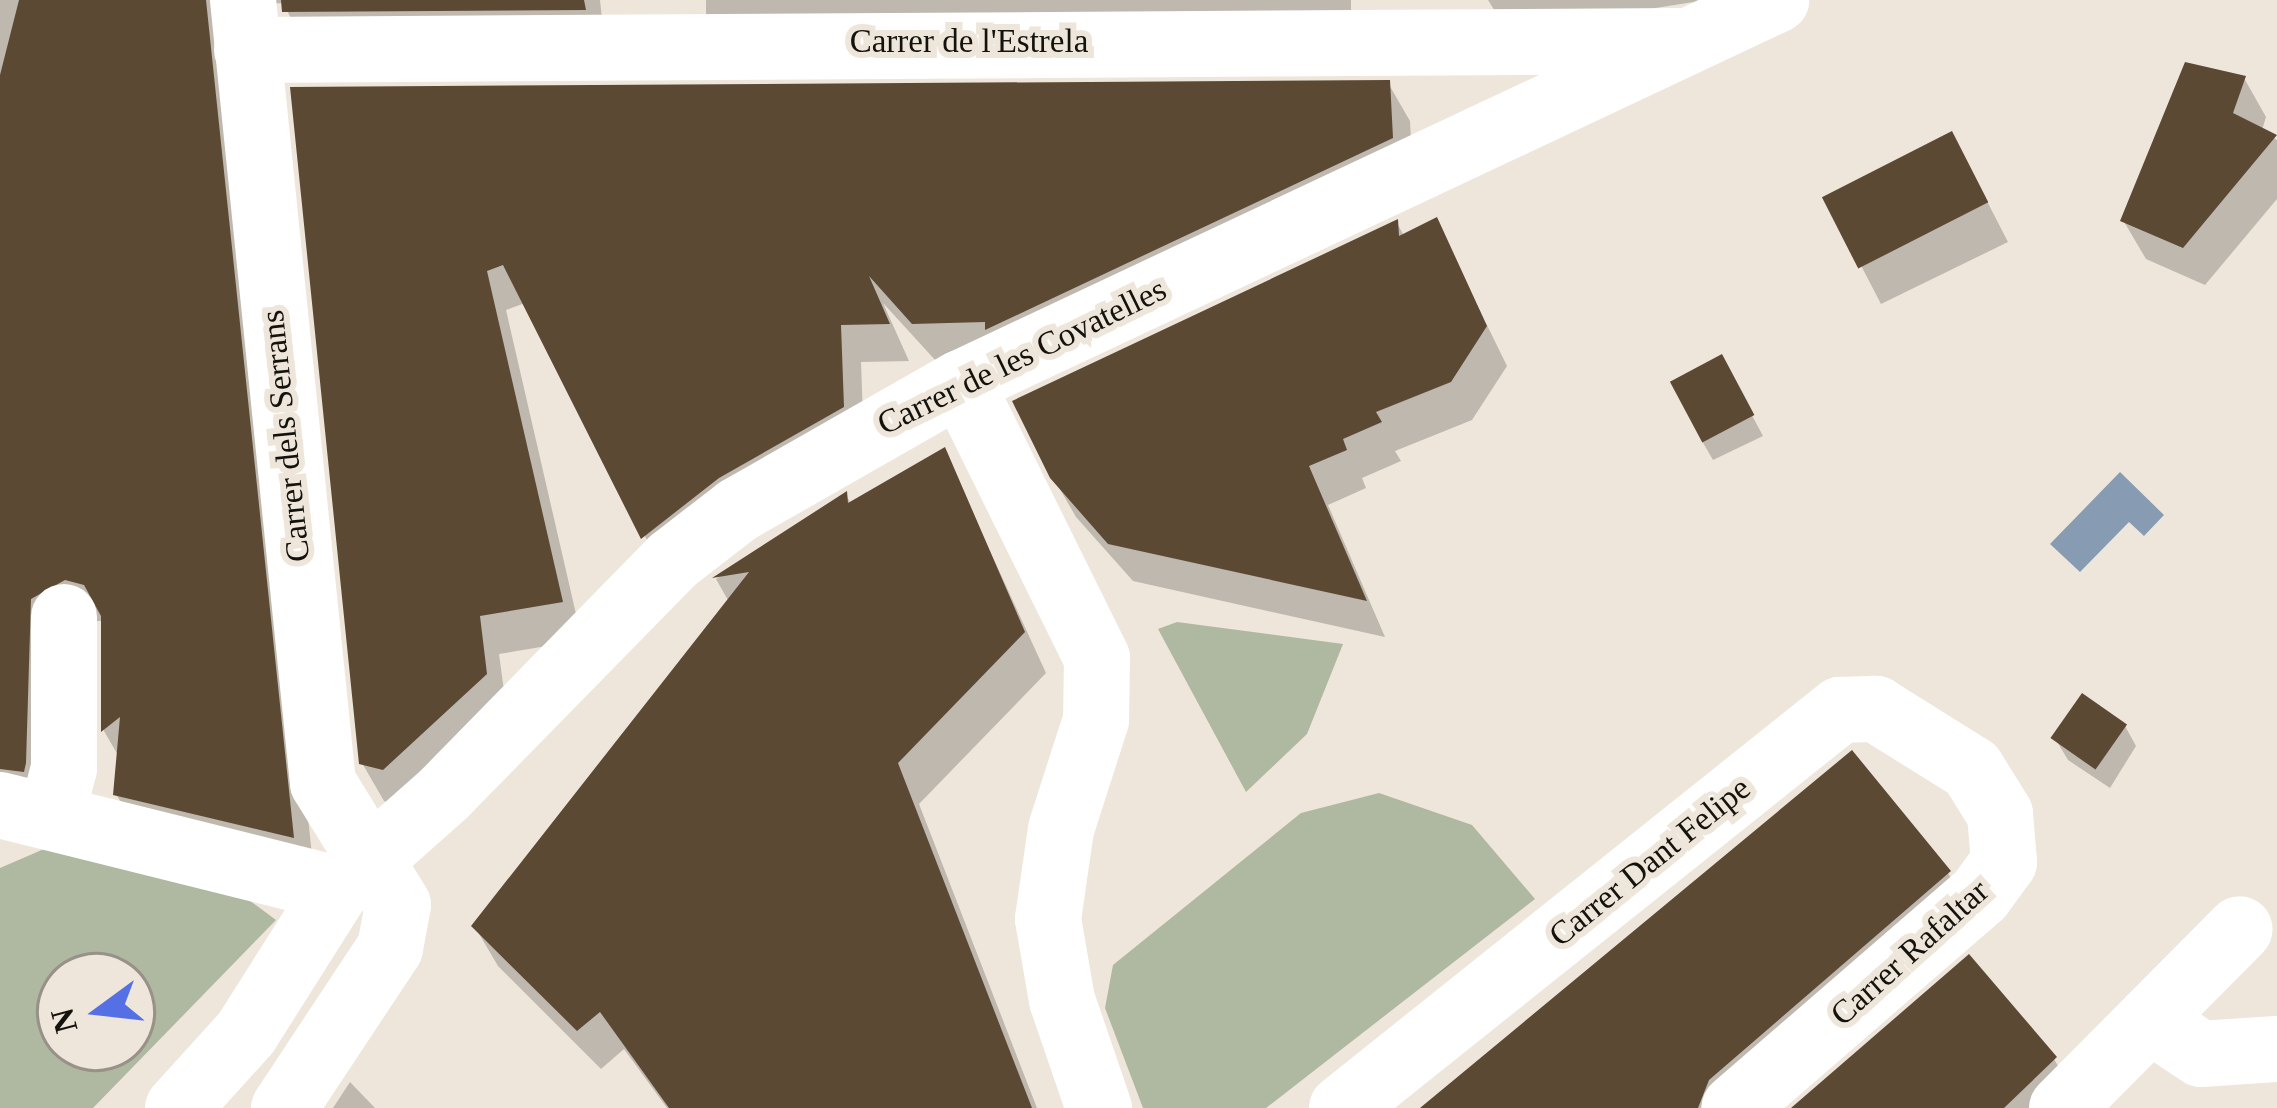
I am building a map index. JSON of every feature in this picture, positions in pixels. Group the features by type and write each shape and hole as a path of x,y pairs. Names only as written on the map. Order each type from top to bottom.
{"street":[{"name":"Carrer de les Covatelles","path":"178,1108 245,1033 352,875 445,794 672,561 795,474 961,383 1776,0"},
{"name":"Carrer de l'Estrela","path":"245,25 1691,41"},
{"name":"Carrer dels Serrans","path":"245,25 318,748 352,875 398,905 398,928 330,1047 284,1108"},
{"path":"961,383 1097,658 1096,719 1060,829 1048,919 1054,972 1099,1108"},
{"path":"20,818 64,768 64,617"},
{"name":"Carrer Dant Felipe","path":"1342,1108 1840,710 1876,709 1972,769"},
{"name":"Carrer Rafaltar","path":"1734,1108 1994,879 2008,838 1972,769"},
{"path":"20,818 352,875"},
{"path":"2062,1108 2240,929"},
{"path":"2150,1020 2201,1054 2277,1049"}],"green space":[{"path":"1177,622 1343,644 1307,734 1246,792 1158,629"},
{"path":"1379,793 1472,825 1535,899 1266,1108 1143,1108 1105,1008 1113,965 1301,813"},
{"path":"44,849 238,892 276,920 156,1043 156,952 36,952 36,1072 128,1072 93,1108 0,1108 0,868"}],"water":[{"path":"2120,472 2164,515 2144,536 2129,522 2080,572 2050,544"}],"building":[{"path":"19,0 206,0 294,838 113,795 120,717 101,732 101,616 84,585 65,580 31,599 26,763 24,772 0,769 0,75"},
{"path":"281,0 584,0 586,10 282,12"},
{"path":"2185,62 2246,76 2233,113 2277,135 2183,248 2120,221"},
{"path":"1390,80 1393,138 985,330 985,322 912,324 869,276 890,324 841,325 844,407 719,478 641,539 503,265 487,271 563,602 480,616 487,674 383,770 359,764 290,87"},
{"path":"1952,131 1988,202 1858,269 1822,197"},
{"path":"1437,217 1487,326 1451,382 1376,412 1382,422 1343,439 1347,450 1309,466 1367,601 1108,544 1050,478 1012,401 1398,219 1399,236"},
{"path":"1722,354 1754,415 1702,443 1670,382"},
{"path":"945,447 1025,632 898,763 1032,1108 669,1108 600,1012 577,1031 471,926 749,572 712,578 847,491 848,503"},
{"path":"2082,693 2127,725 2096,770 2050,738"},
{"path":"1852,750 1951,871 1709,1080 1698,1108 1420,1108"},
{"path":"1969,954 2057,1057 2004,1108 1791,1108"}]}
